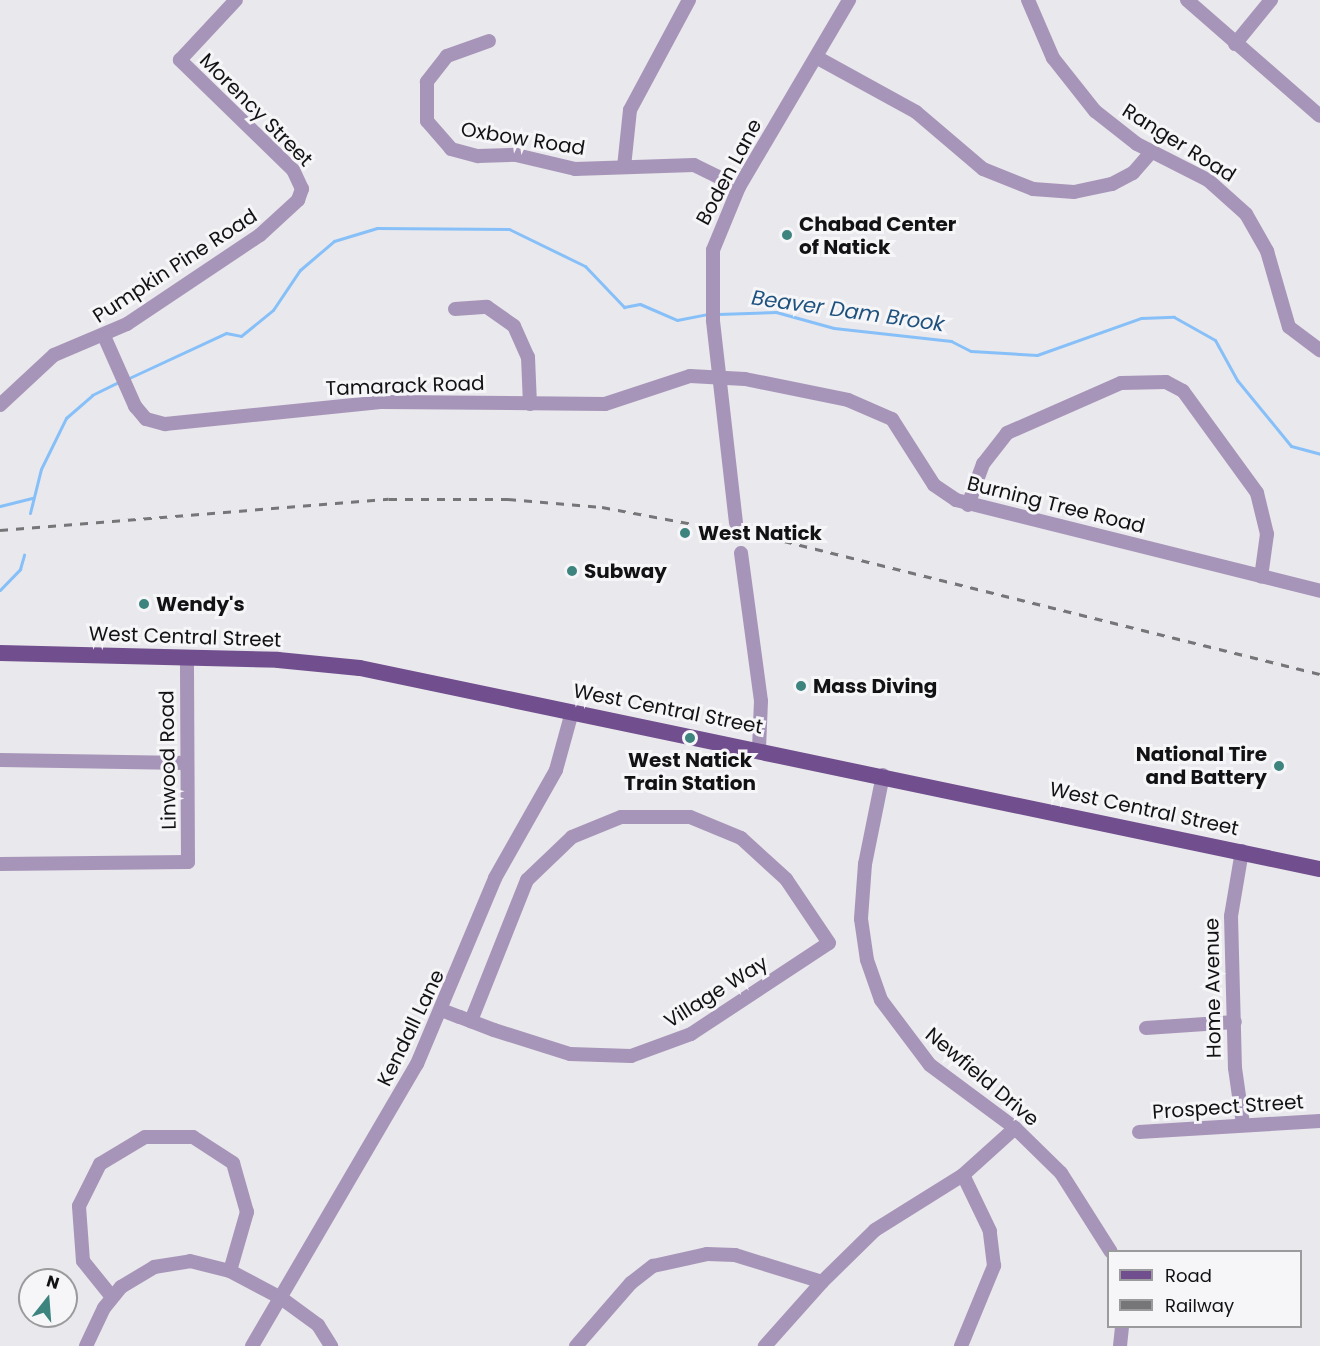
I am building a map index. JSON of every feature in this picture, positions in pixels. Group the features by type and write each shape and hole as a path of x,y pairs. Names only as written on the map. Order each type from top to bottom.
{"main road":[{"name":"West Central Street","path":"0,653 187,657 360,668 759,749 1320,869"}],"street":[{"name":"Morency Street","path":"236,0 180,60 293,170 302,189"},
{"name":"Boden Lane","path":"736,523 712,320 715,239 739,187 849,0"},
{"name":"Ranger Road","path":"1028,0 1046,46 1076,90 1114,128 1151,152 1209,180 1242,209 1267,251 1289,327 1320,350"},
{"path":"1187,0 1320,116"},
{"path":"1235,44 1271,0"},
{"path":"624,167 630,110 687,1"},
{"name":"Oxbow Road","path":"489,41 457,50 431,72 423,101 437,138 469,155 516,155 575,170 694,165 739,187"},
{"path":"816,57 916,112 990,172 1033,189 1074,192 1112,184 1140,168 1151,152"},
{"name":"Pumpkin Pine Road","path":"0,405 54,356 104,336 260,236 294,207 302,189"},
{"path":"455,309 487,307 514,326 528,357 530,404"},
{"name":"Tamarack Road","path":"104,336 126,390 146,419 175,425 366,403 616,402 667,380 718,376"},
{"name":"Burning Tree Road","path":"718,376 882,412 901,428 934,485 968,505 1320,591"},
{"path":"968,505 983,464 1007,434 1122,384 1160,381 1183,392 1257,493 1267,534 1261,577"},
{"path":"741,553 761,701 759,749"},
{"name":"Linwood Road","path":"0,864 188,862 187,657"},
{"name":"Kendall Lane","path":"252,1346 393,1110 444,1011 495,878 556,770 572,712"},
{"path":"0,760 186,763"},
{"name":"Newfield Drive","path":"883,775 861,901 862,940 873,980 892,1019 924,1058 1015,1128 1075,1191 1110,1250"},
{"name":"Village Way","path":"444,1011 471,1021 570,1054 631,1056 691,1035 829,943 786,879 741,838 690,817 621,817 572,837 527,880 471,1021"},
{"name":"Home Avenue","path":"1242,851 1232,894 1235,1022 1243,1124"},
{"path":"1146,1028 1235,1022"},
{"name":"Prospect Street","path":"1139,1132 1320,1120"},
{"path":"765,1346 822,1282 897,1212 963,1175 1015,1128"},
{"path":"112,1297 83,1261 79,1206 100,1164 145,1137 193,1137 233,1162 247,1212 230,1271"},
{"path":"961,1346 994,1266 990,1231 963,1175"},
{"path":"576,1346 631,1283 676,1256 735,1256 822,1282"},
{"path":"86,1346 112,1297 143,1272 166,1264 202,1262 230,1271 281,1298 318,1325 331,1346"},
{"path":"1120,1346 1122,1328"}],"waterway":[{"name":"Beaver Dam Brook","path":"127,379 226,333 241,336 273,310 300,270 334,241 377,228 509,229 585,266 624,307 640,304 677,320 708,314"},
{"name":"Beaver Dam Brook","path":"718,314 776,312 834,328 951,341 971,351 1037,355 1141,318 1174,317 1215,340 1237,380 1291,446 1320,454"},
{"name":"Beaver Dam Brook","path":"30,513 41,469 66,418 92,395 121,381"},
{"path":"0,506 32,498"},
{"name":"Beaver Dam Brook","path":"0,590 20,569 24,555"}],"railway":[{"path":"0,530 389,499 508,499 602,507 784,541 1320,674"}],"place":[{"name":"Chabad Center of Natick","path":"787,235"},
{"name":"West Natick","path":"685,533"},
{"name":"Subway","path":"572,571"},
{"name":"Wendy's","path":"144,604"},
{"name":"Mass Diving","path":"801,686"},
{"name":"West Natick Train Station","path":"690,738"},
{"name":"National Tire and Battery","path":"1279,766"}]}
